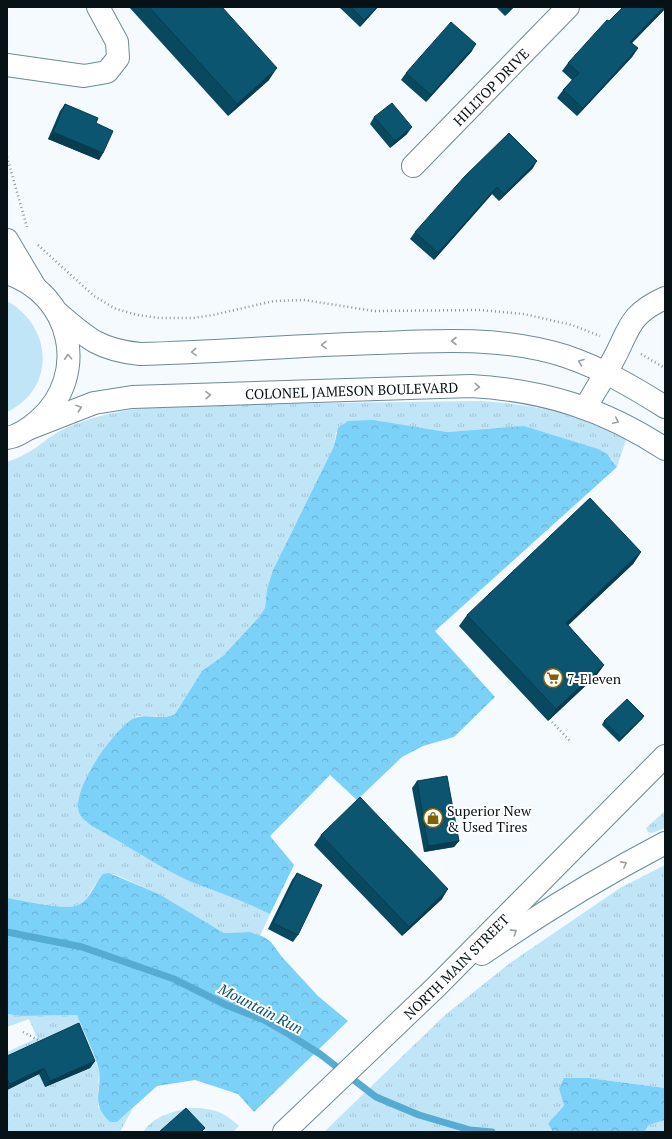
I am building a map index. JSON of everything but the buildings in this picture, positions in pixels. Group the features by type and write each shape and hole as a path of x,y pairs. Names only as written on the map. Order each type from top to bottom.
{"main road":[{"path":"7,65 84,76 107,72 118,58 117,42 98,7"},
{"name":"HILLTOP DRIVE","path":"413,166 568,7"},
{"path":"7,240 35,287"},
{"path":"7,273 19,277 35,287 48,299 58,313 88,339 118,352 140,354 179,353 286,346 464,341 494,342 532,348 565,356 606,373 665,406"},
{"path":"586,407 606,373 624,335 638,314 665,298"},
{"path":"14,436 49,411 62,389 69,363 67,338 58,313"},
{"name":"COLONEL JAMESON BOULEVARD","path":"14,436 94,403 132,397 471,386 507,388 541,394 586,407 619,422 665,449"},
{"name":"NORTH MAIN STREET","path":"292,1125 436,987 665,756"},
{"name":"NORTH MAIN STREET","path":"624,797 665,769"},
{"path":"436,987 519,928 614,870 665,843"}],"path":[{"path":"7,157 30,232"},
{"path":"36,242 94,296 116,309 143,316 159,318 193,318 274,301 304,300 374,311 480,310 524,314 572,325 600,336"},
{"path":"636,352 665,368"},
{"path":"552,722 570,741"},
{"path":"23,1032 44,1044"}],"green space":[{"path":"7,301 22,312 33,326 40,341 43,357 41,373 34,388 23,401 7,412"},
{"path":"480,401 538,408 572,416 607,430 626,440 617,467 612,459 495,428 447,432 421,428 336,432 334,446 273,570 267,589 265,608 259,617 224,655 202,671 175,714 169,717 137,716 111,740 86,778 79,799 78,809 86,822 199,885 244,900 270,914 260,936 250,932 224,933 159,894 114,874 108,874 102,877 83,902 73,907 33,903 7,898 7,462 20,457 36,448 56,433 74,425 116,412 146,408 176,405"},
{"path":"373,420 447,432 524,426 598,449 607,454 617,467 435,631 495,697 454,737 423,746 402,757 357,800 330,775 270,836 294,865 270,914 186,879 92,826 85,821 79,813 79,797 89,773 105,747 123,727 136,717 164,717 175,714 202,671 224,655 259,617 265,608 267,589 273,570 334,446 338,428 348,421"},
{"path":"665,811 665,828 652,833 648,832 646,828"},
{"path":"665,865 665,1088 589,1078 559,1089 564,1105 548,1124 553,1132 324,1132 445,1015 510,963 620,888"},
{"path":"109,873 159,894 224,933 250,932 264,937 271,942 282,957 318,996 348,1021 254,1112 238,1094 195,1080 157,1086 117,1122 110,1122 100,1109 98,1098 100,1078 98,1065 77,1015 21,1016 7,1014 7,898 54,906 72,907 82,903 103,874"},
{"path":"7,1014 21,1016 77,1015 99,1070 98,1107 117,1122 133,1108 120,1132 7,1132 7,1052 37,1038 29,1019 7,1027"},
{"path":"564,1078 589,1078 665,1088 665,1120 649,1125 644,1132 553,1132 548,1124 564,1105 559,1089"},
{"path":"188,1108 210,1109 216,1111 227,1116 239,1126 233,1132 143,1132 152,1122 157,1119"},
{"path":"665,1120 665,1132 644,1132 649,1125"}],"waterway":[{"name":"Mountain Run","path":"7,932 82,947 174,979 226,1005 264,1020 287,1033 320,1054 376,1097 419,1115 470,1130 492,1132"}],"place":[{"name":"7-Eleven","path":"553,678"},
{"name":"Superior New & Used Tires","path":"433,818"}]}
